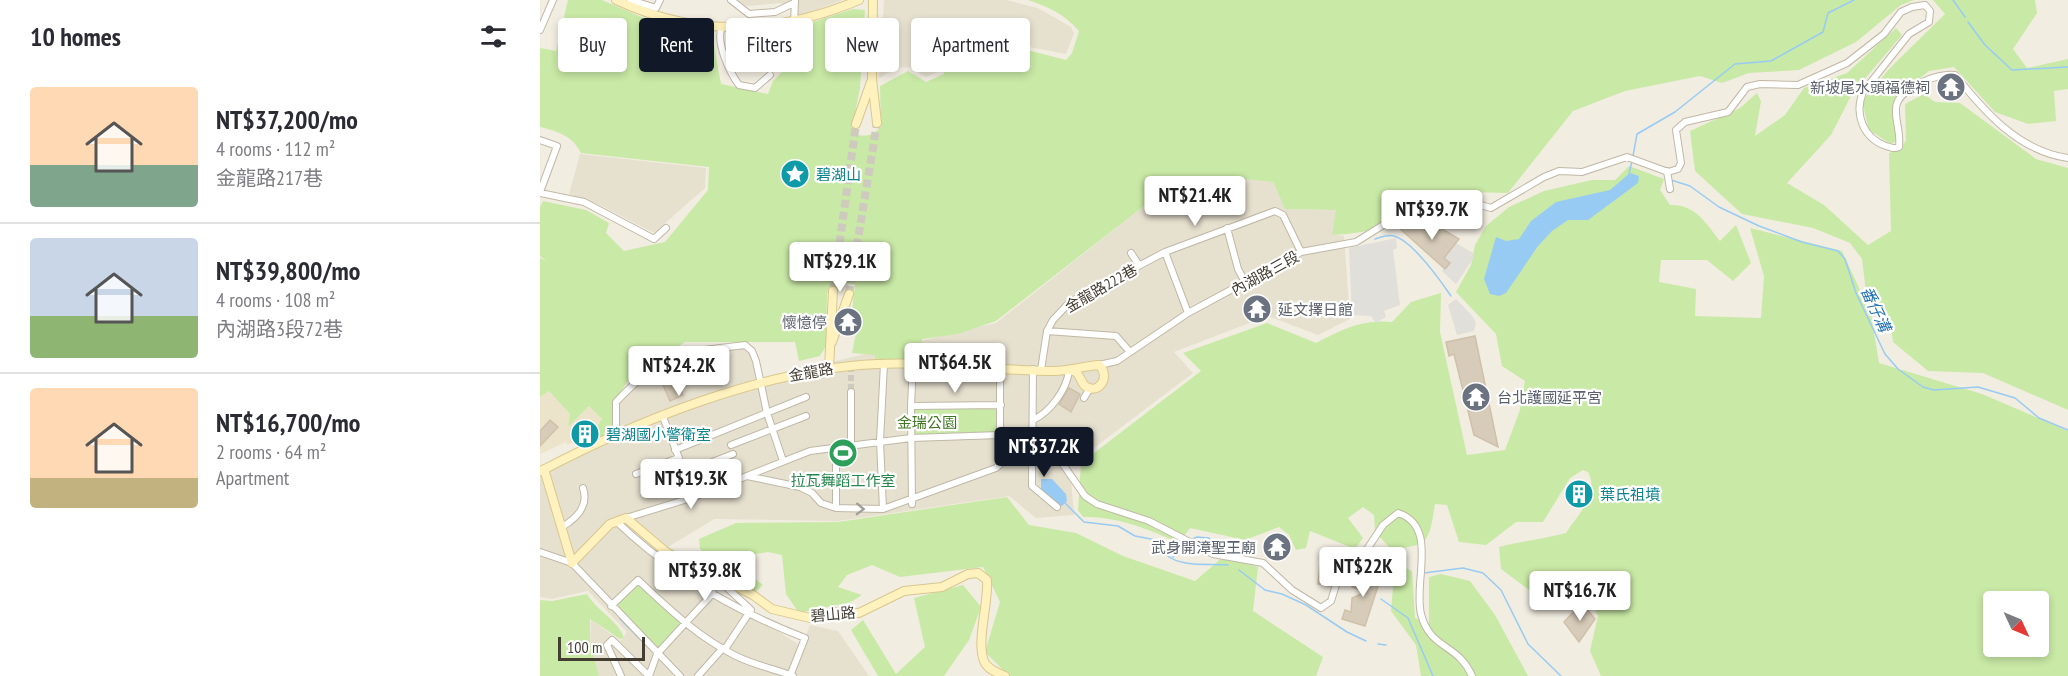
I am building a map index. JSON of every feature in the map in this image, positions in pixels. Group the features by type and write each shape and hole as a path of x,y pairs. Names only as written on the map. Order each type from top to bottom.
{"street":[{"path":"540,30 554,0"},
{"path":"616,0 681,22 726,27"},
{"path":"630,0 656,8 660,0"},
{"path":"808,18 859,0"},
{"path":"872,79 858,119 865,111 876,119 872,79 873,0"},
{"path":"733,1 749,14 775,12 795,2 794,18"},
{"path":"1670,189 1667,171 1678,169 1681,163 1676,130 1682,124 1728,112 1747,87 1760,84 1798,85 1847,63 1884,34 1901,12 1924,5 1930,11 1929,22 1909,34 1863,92 1859,102 1860,118 1863,128 1871,137 1889,147 1899,147 1895,107 1901,97 1925,80 1948,74 1955,75 1988,115 2021,139 2030,145 2068,158"},
{"path":"722,27 719,33 722,46 731,75 739,86 755,88 770,75"},
{"path":"540,140 557,146 540,192 584,202 654,239 666,228"},
{"name":"內湖路三段","path":"1099,365 1116,362 1188,313 1301,252 1356,242 1404,212 1431,211 1460,199 1491,208 1551,173 1582,172 1632,159 1667,171"},
{"name":"金龍路222巷","path":"1057,507 1032,486 1035,437 1033,420 1037,370 1047,331 1053,320 1070,302 1165,252 1275,210 1283,215 1301,252"},
{"path":"1227,228 1238,269 1245,282"},
{"path":"1165,252 1188,313"},
{"path":"1131,253 1139,265"},
{"path":"829,368 832,293 837,299 849,296 831,346"},
{"path":"831,309 836,306 853,318"},
{"path":"1047,331 1116,336 1130,352"},
{"path":"616,436 616,402 659,364 687,352 745,345 752,351 767,413 783,460"},
{"path":"912,500 910,406 913,363"},
{"name":"金龍路","path":"542,470 616,436 759,382 829,368 913,363 1069,370 1099,365"},
{"path":"883,508 880,441 884,364"},
{"path":"1033,420 1053,405 1069,370 1076,372 1084,385 1090,388 1100,386 1105,380 1105,371 1099,365"},
{"path":"1000,367 1000,435"},
{"path":"1084,398 1090,388"},
{"path":"850,445 851,392"},
{"path":"675,450 806,397"},
{"path":"910,406 1000,405"},
{"path":"731,445 806,416"},
{"path":"663,417 694,497"},
{"path":"572,562 610,524 616,521 694,497 810,451 911,438 1000,435 1035,437"},
{"path":"747,476 800,487 812,493 821,503 836,508 883,508 912,500 996,468 1018,447 1019,436"},
{"path":"836,447 836,508"},
{"path":"1018,447 1033,448 1060,460 1085,496 1097,504 1149,521 1213,554 1263,563 1292,590 1321,608 1327,606 1331,601 1340,572 1362,557 1390,517 1398,513 1410,517 1418,528 1422,546 1420,611 1427,633 1462,657 1472,676"},
{"path":"684,473 734,454"},
{"path":"636,474 678,458"},
{"path":"542,470 572,562 680,676"},
{"path":"562,527 584,506 586,498 583,488"},
{"name":"碧山路","path":"626,518 644,536 678,561 753,595 772,609 810,618 822,617 835,612 859,613 904,591 942,587 968,574 978,573 987,580 988,590 982,644 985,662 994,672 1005,676"},
{"path":"612,606 638,580 685,624 743,659 791,676 805,638 751,614 713,593 654,555 616,521"},
{"path":"540,552 572,562"},
{"path":"719,581 748,604 751,614"},
{"path":"621,676 607,645 612,640 649,676 657,654 713,593"},
{"path":"698,676 751,614"}],"shaded area":[{"path":"736,0 843,0 795,17 794,8 780,3 747,6"},
{"path":"884,0 1006,0 1038,8 1071,27 1074,33 1066,54 1030,47 1030,18 911,18 911,68 899,68 899,18 883,18"},
{"path":"879,72 890,72 879,78"},
{"path":"918,72 938,72 926,77"},
{"path":"580,154 706,168 705,188 654,233 598,204 569,194"},
{"path":"1226,177 1273,182 1285,209 1337,210 1332,234 1344,236 1350,319 1318,335 1268,316 1174,352 1193,373 1070,466 1074,515 1036,518 1009,496 838,521 714,519 655,555 798,644 789,675 791,676 599,676 590,644 591,620 621,641 627,632 588,591 552,599 540,597 540,475 618,438 618,403 660,366 688,353 745,347 751,352 756,380 996,323 1144,206 1194,180"},
{"path":"1396,238 1397,248 1393,250 1400,305 1384,311 1386,317 1376,323 1371,316 1352,315 1349,248"},
{"path":"1454,242 1473,253 1473,259 1456,284 1442,271 1447,264 1441,258"},
{"path":"1456,299 1473,317 1476,323 1474,331 1457,335 1448,305"},
{"path":"549,391 570,414 569,426 589,406 602,419 590,436 567,445 566,442 540,454 540,397"},
{"path":"810,625 838,631 869,676 800,676 793,674"}],"green space":[{"path":"568,0 602,0 644,18 639,18 639,72 714,72 714,46 721,84 768,94 773,81 782,72 813,72 813,22 825,18 825,72 861,72 852,128 857,135 864,136 872,134 881,127 880,86 908,71 926,82 944,74 944,72 1030,72 1030,51 1066,60 1072,53 1079,31 1056,12 1028,0 1914,0 1901,5 1856,42 1799,70 1749,73 1722,83 1700,76 1625,91 1573,111 1508,193 1466,192 1445,203 1413,207 1396,221 1376,229 1332,235 1336,210 1285,209 1273,182 1226,177 1194,180 1144,206 996,321 958,334 922,339 923,363 876,364 875,355 852,353 860,313 852,310 855,285 840,281 829,286 826,346 820,356 799,361 795,342 685,342 627,382 614,403 616,436 595,445 590,436 602,419 589,406 568,427 570,414 549,391 540,397 540,258 546,261 540,256 540,207 543,201 586,210 609,223 606,233 624,251 665,242 708,190 709,167 581,153 569,138 540,127 540,48 556,51 558,42 558,72 627,72 627,18 564,18"},
{"path":"1933,0 2035,0 2037,13 2013,49 2027,68 2068,59 2068,89 2054,91 2056,121 2028,124 1995,112 1954,67 1929,71 1895,98 1893,110 1897,141 1891,144 1869,130 1862,101 1890,68 1945,14"},
{"path":"853,9 865,10 864,18 826,18"},
{"path":"1896,28 1902,35 1852,94 1831,135 1787,183 1824,205 1868,245 1891,231 1889,153 1901,149 1906,140 1905,104 1924,94 1935,102 1960,103 2036,159 2068,168 2068,410 1983,373 1928,371 1893,342 1890,317 1867,300 1862,259 1850,243 1813,228 1742,214 1695,171 1690,131 1740,108 1757,93 1761,101 1755,136 1785,115 1804,88 1847,73"},
{"path":"1629,166 1664,179 1660,190 1670,205 1679,205 1693,211 1720,241 1736,225 1751,263 1733,281 1707,260 1661,260 1659,282 1696,289 1695,316 1761,318 1764,276 1750,228 1842,251 1871,314 1879,363 1982,394 2068,431 2068,676 1601,676 1590,651 1598,616 1584,588 1566,579 1537,596 1501,569 1499,547 1566,533 1589,496 1591,480 1588,472 1583,470 1570,478 1543,522 1516,522 1486,545 1459,542 1447,505 1435,504 1429,534 1420,543 1391,549 1375,532 1374,515 1363,507 1348,518 1363,538 1355,549 1310,531 1306,548 1296,550 1289,535 1279,527 1245,540 1190,528 1179,543 1132,524 1083,517 1078,510 1081,463 1201,371 1183,353 1267,323 1316,343 1353,326 1371,322 1392,322 1411,302 1441,293 1440,332 1467,455 1505,450 1520,410 1525,381 1502,366 1496,334 1456,292 1471,265 1475,245 1486,226 1509,207 1544,191 1592,180 1615,180"},
{"name":"金瑞公園","path":"1001,405 1000,435 911,438 911,406"},
{"path":"1007,497 1029,525 1076,533 1123,556 1195,581 1223,557 1258,567 1253,611 1323,657 1316,676 1009,676 985,652 1000,602 983,567 900,577 872,565 847,575 838,587 862,595 851,602 799,613 786,594 782,555 768,552 749,555 751,576 763,585 754,593 739,585 738,572 711,560 700,549 699,539 736,523 838,522"},
{"path":"1395,563 1412,571 1415,618 1429,623 1429,577 1441,574 1470,581 1495,615 1528,676 1421,676 1416,645 1391,611"},
{"path":"638,582 684,625 658,653 613,607"},
{"path":"963,585 981,607 969,640 944,676 878,676 851,630 863,620 896,674 925,647 914,598"},
{"path":"587,594 596,606 618,626 624,638 620,639 590,619 590,643 599,676 540,676 540,600 552,601"}],"water":[{"path":"1630,173 1639,176 1638,183 1588,220 1568,220 1552,231 1538,246 1506,293 1499,296 1490,294 1484,279 1496,237 1506,241 1519,239 1531,221 1556,202 1610,190"},
{"path":"1041,479 1052,479 1066,494 1067,501 1062,506 1057,505 1041,489"}],"building":[{"path":"1419,222 1435,228 1437,226 1459,239 1444,258 1450,263 1445,269 1398,227"},
{"name":"台北護國延平宮","path":"1475,336 1498,447 1474,435 1454,354 1449,356 1446,342"},
{"path":"673,372 683,395 670,401 660,378"},
{"path":"1069,388 1080,394 1071,412 1059,404"},
{"path":"550,420 558,427 540,446 540,431"},
{"path":"1320,567 1333,569 1330,586 1318,584"},
{"path":"1366,569 1382,574 1365,626 1342,619 1345,610 1351,612 1352,598 1366,592 1352,587 1355,578 1363,580"},
{"path":"1582,603 1595,619 1579,642 1564,622"}],"waterway":[{"name":"番仔溝","path":"1633,156 1637,134 1675,112 1735,64 1771,61 1823,32 1828,13 1854,0"},
{"name":"番仔溝","path":"1953,0 1965,17"},
{"name":"番仔溝","path":"1968,22 1985,45 2012,70 2068,67"},
{"name":"番仔溝","path":"1629,174 1632,161"},
{"name":"番仔溝","path":"1671,180 1690,186 1719,207 1759,226 1802,242 1838,251 1845,259 1856,293 1885,354 1898,369 1923,387 1934,390 1978,387 2015,398 2039,418 2068,430"},
{"name":"番仔溝","path":"1375,239 1389,235 1401,239 1425,262 1451,296"},
{"path":"1065,503 1084,522 1118,526 1135,536 1156,540 1165,554 1180,562 1228,565"},
{"path":"1190,540 1197,537 1209,538 1222,553"},
{"path":"1173,557 1186,543"},
{"path":"1424,573 1463,568 1483,573 1501,590 1528,644 1561,676"},
{"path":"1239,570 1265,590 1282,594 1306,605 1347,632 1366,641"},
{"path":"1381,599 1408,618 1433,676"},
{"path":"620,619 645,644"},
{"path":"1378,644 1386,645"}],"tunnel":[{"path":"849,294 877,123"},
{"path":"833,291 856,124"},
{"path":"851,366 851,392"}],"place":[{"name":"新坡尾水頭福德祠","path":"1951,87"},
{"name":"碧湖山","path":"795,174"},
{"name":"延文擇日館","path":"1257,309"},
{"name":"懷憶停","path":"848,322"},
{"name":"台北護國延平宮","path":"1476,397"},
{"name":"碧湖國小警衛室","path":"585,434"},
{"name":"拉瓦舞蹈工作室","path":"843,453"},
{"name":"葉氏祖墳","path":"1579,494"},
{"name":"武身開漳聖王廟","path":"1277,547"}]}
